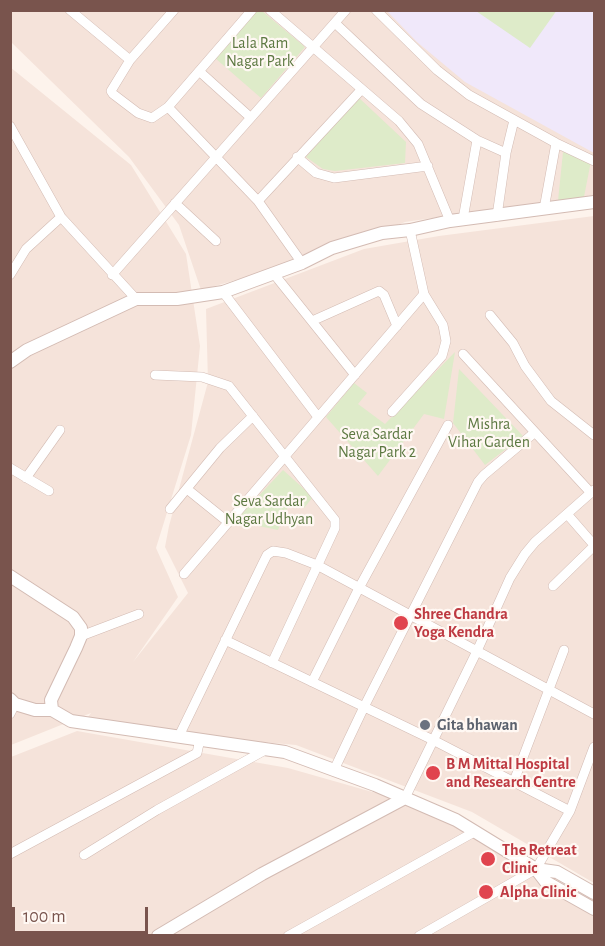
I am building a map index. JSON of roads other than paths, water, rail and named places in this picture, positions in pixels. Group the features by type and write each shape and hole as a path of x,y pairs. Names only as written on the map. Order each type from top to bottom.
{"street":[{"path":"70,10 130,60"},
{"path":"173,11 130,60 112,88 113,94 138,113 152,118 168,107 252,10"},
{"path":"270,10 399,121 418,144 450,221"},
{"path":"112,275 346,10"},
{"path":"376,10 437,70 469,94 594,161"},
{"path":"335,23 421,104 477,140 506,153"},
{"path":"199,71 250,117"},
{"path":"258,201 361,90"},
{"path":"168,107 215,159 258,201 302,263"},
{"path":"497,216 506,153 514,120"},
{"path":"10,126 14,139 61,217 136,299"},
{"path":"463,219 477,140"},
{"path":"544,209 556,142"},
{"path":"297,158 316,173 334,178 428,165"},
{"path":"10,362 27,350 136,299 177,299 223,292 302,263 332,248 382,233 410,230 463,219 594,202"},
{"path":"175,203 216,241"},
{"path":"10,275 26,249 61,217"},
{"path":"392,412 442,356 447,341 443,325 424,294 410,230"},
{"path":"274,274 355,375"},
{"path":"312,321 379,291 384,295 397,326"},
{"path":"223,292 318,417"},
{"path":"184,574 424,294"},
{"path":"490,315 513,342 525,366 551,401 594,435"},
{"path":"158,936 262,874 405,798 510,578 535,542 593,491 534,433 463,354"},
{"path":"155,375 202,377 229,386 286,455 335,520 335,528 272,663"},
{"path":"170,509 220,448 253,416"},
{"path":"312,682 359,588 448,425"},
{"path":"26,478 60,430"},
{"path":"334,770 478,482 534,433"},
{"path":"10,468 49,492"},
{"path":"187,489 228,522"},
{"path":"553,586 594,546 567,514"},
{"path":"179,736 267,555 273,551 286,553 316,565 594,714"},
{"path":"10,576 74,617 79,623 81,636 51,699 52,710"},
{"path":"81,636 139,614"},
{"path":"225,640 433,740 570,812"},
{"path":"514,781 564,650"},
{"path":"12,706 52,710 71,721 267,749 334,770 456,819 536,869 546,882 594,909"},
{"path":"10,854 197,753 200,739"},
{"path":"419,936 536,869 570,812 594,747"},
{"path":"84,855 157,810 267,749"},
{"path":"288,936 476,831"},
{"path":"536,869 557,872 594,893"}],"place":[{"name":"Shree Chandra Yoga Kendra","path":"401,623"},
{"name":"Gita bhawan","path":"425,725"},
{"name":"B M Mittal Hospital and Research Centre","path":"433,773"},
{"name":"The Retreat Clinic","path":"488,859"},
{"name":"Alpha Clinic","path":"486,892"}],"park label":[{"name":"Lala Ram Nagar Park","path":"260,52"},
{"name":"Mishra Vihar Garden","path":"489,433"},
{"name":"Seva Sardar Nagar Park 2","path":"377,443"},
{"name":"Seva Sardar Nagar Udhyan","path":"269,510"}]}
